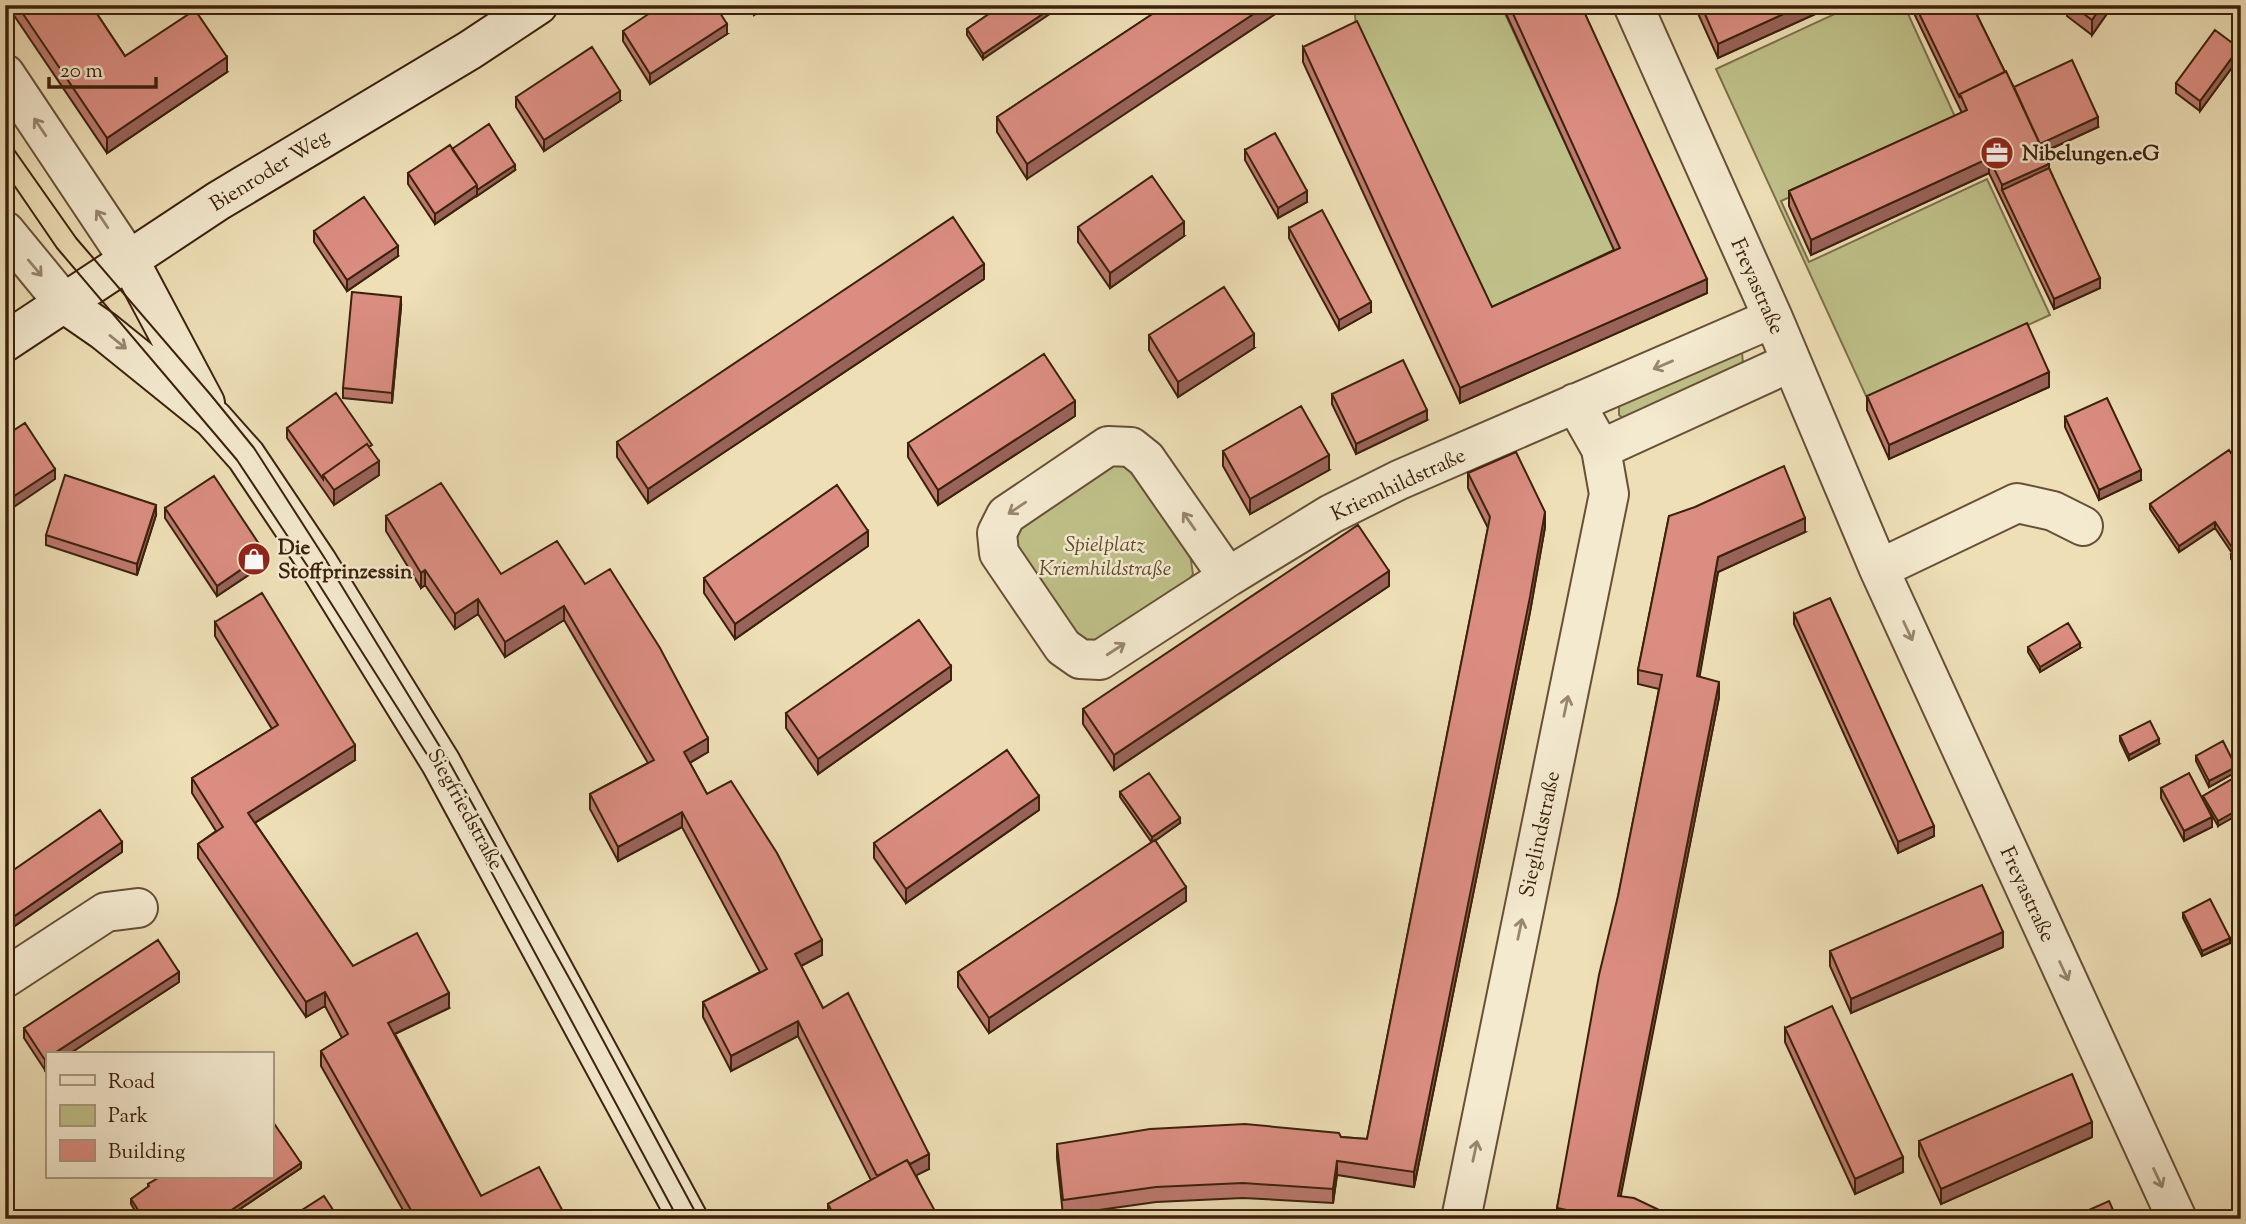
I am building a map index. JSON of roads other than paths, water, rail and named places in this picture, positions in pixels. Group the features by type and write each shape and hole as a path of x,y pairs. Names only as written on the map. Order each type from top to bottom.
{"street":[{"name":"Bienroder Weg","path":"5,342 237,189 470,50 538,5"},
{"name":"Freyastraße","path":"1633,5 1773,318 1879,569 2177,1219"},
{"name":"Siegfriedstraße","path":"5,74 129,260 213,419"},
{"name":"Siegfriedstraße","path":"5,231 65,304 104,331 213,419 246,456 317,562 442,763 688,1219"},
{"name":"Kriemhildstraße","path":"1228,577 1146,459 1131,447 1108,446 1006,515 997,533 999,553 1063,647 1080,659 1100,660 1228,577 1354,503 1399,480 1773,318"},
{"path":"1575,402 1601,449 1791,362"},
{"name":"Sieglindstraße","path":"1461,1219 1608,494 1601,449"},
{"path":"1879,569 2017,503 2053,511 2083,526"},
{"path":"5,978 106,912 138,908"}],"tram line":[{"path":"5,137 76,238 254,448 324,557 448,760 699,1219"},
{"path":"5,172 57,248 237,460 308,567 435,767 678,1219"}],"place":[{"name":"Nibelungen.eG","path":"1997,153"},
{"name":"Die Stoffprinzessin","path":"254,559"}],"park label":[{"name":"Spielplatz Kriemhildstraße","path":"1105,556"}]}
